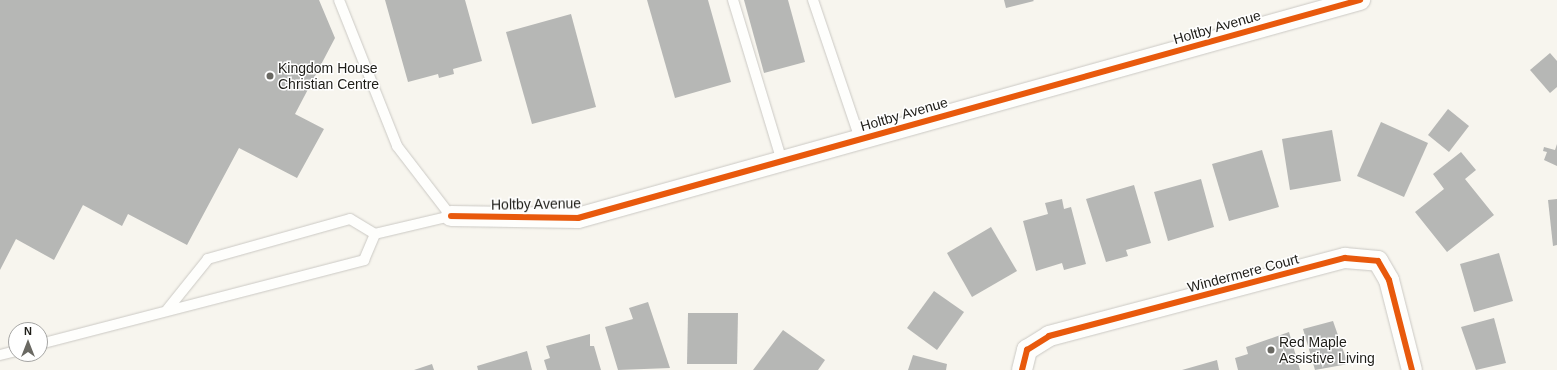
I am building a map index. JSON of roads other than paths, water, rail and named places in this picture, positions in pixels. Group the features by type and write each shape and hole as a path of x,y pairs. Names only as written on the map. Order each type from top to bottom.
{"street":[{"name":"Holtby Avenue","path":"451,216 578,218 1360,0"},
{"name":"Windermere Court","path":"1022,370 1027,350 1049,336 1345,258 1378,261 1389,280 1412,370"}],"lane":[{"path":"167,310 208,259 350,219 375,234 451,216 397,146 339,0"},
{"path":"733,0 782,161"},
{"path":"813,0 860,139"},
{"path":"48,342 364,260 375,234"}],"place":[{"name":"Kingdom House Christian Centre","path":"270,76"},
{"name":"Red Maple Assistive Living","path":"1271,350"}]}
